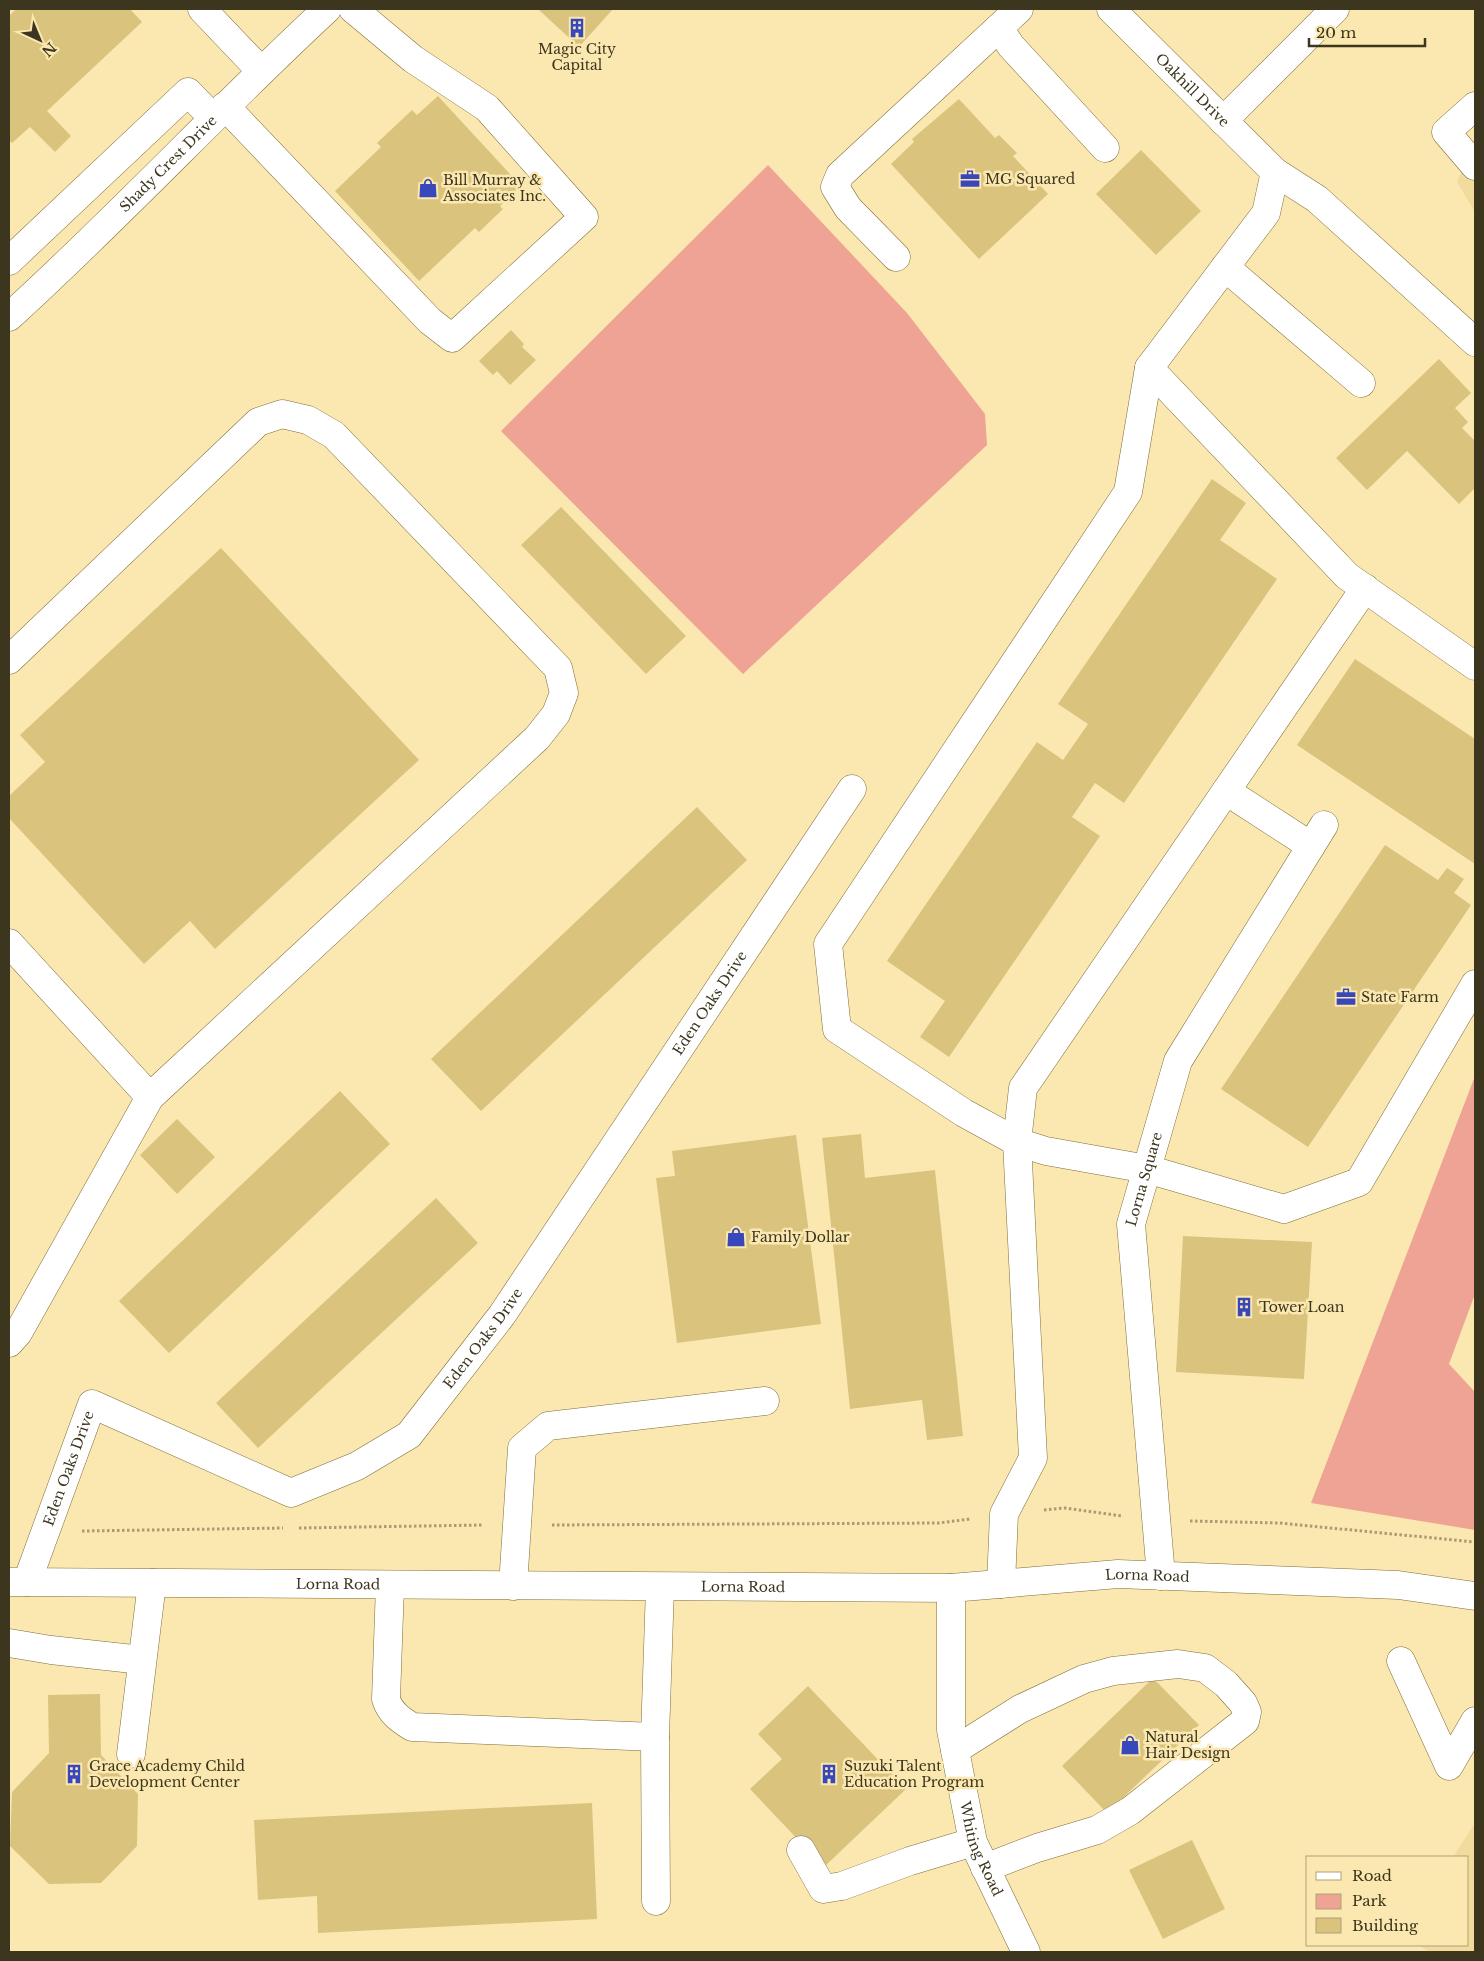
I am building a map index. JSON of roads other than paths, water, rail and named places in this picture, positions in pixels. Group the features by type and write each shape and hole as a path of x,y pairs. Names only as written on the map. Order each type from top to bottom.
{"street":[{"path":"202,9 260,71"},
{"name":"Shady Crest Drive","path":"9,317 50,280 260,71 327,9"},
{"path":"9,261 188,92 219,112 430,321 452,338 584,217 487,108 413,59 353,9"},
{"path":"896,257 848,208 835,188 840,175 1019,9"},
{"name":"Oakhill Drive","path":"1111,9 1275,172 1317,199 1475,342"},
{"path":"1223,121 1336,9"},
{"path":"999,28 1011,46 1105,148"},
{"path":"1475,106 1446,132 1475,166"},
{"path":"1275,172 1266,213 1149,368 1128,492 828,944 837,1029 964,1113 1017,1142 1046,1151 1147,1169 1284,1209 1359,1182 1475,984"},
{"path":"1225,268 1361,383"},
{"path":"1149,368 1347,576 1472,657"},
{"path":"9,660 258,422 282,414 308,420 334,435 558,668 564,693 556,714 537,738 150,1097 23,1324 9,1343"},
{"path":"1001,1584 1004,1514 1032,1458 1017,1142 1023,1088 1365,588"},
{"name":"Eden Oaks Drive","path":"18,1582 45,1532 92,1404 290,1493 357,1466 409,1435 502,1316 852,789"},
{"name":"Lorna Square","path":"1161,1576 1131,1224 1178,1061 1318,836 1226,791"},
{"path":"9,943 150,1097"},
{"path":"513,1586 522,1448 548,1426 765,1401"},
{"name":"Lorna Road","path":"18,1582 951,1588 1118,1574 1398,1585 1475,1596"},
{"path":"131,1754 152,1584"},
{"path":"390,1585 386,1699 389,1708 402,1721 412,1727 654,1736"},
{"path":"656,1901 654,1736 660,1587"},
{"name":"Whiting Road","path":"951,1588 951,1730 973,1842 1026,1952"},
{"path":"9,1643 51,1650 142,1660"},
{"path":"1401,1661 1449,1766 1475,1721"},
{"path":"955,1750 1020,1709 1084,1679 1113,1671 1178,1664 1205,1668 1226,1684 1243,1703 1247,1712 1245,1721 1130,1811 1097,1830 1037,1848 985,1868"},
{"path":"801,1850 823,1890 842,1886 973,1842"}],"place":[{"name":"Magic City Capital","path":"577,28"},
{"name":"MG Squared","path":"970,179"},
{"name":"Bill Murray & Associates Inc.","path":"428,188"},
{"name":"State Farm","path":"1346,997"},
{"name":"Family Dollar","path":"736,1237"},
{"name":"Tower Loan","path":"1244,1307"},
{"name":"Natural Hair Design","path":"1130,1745"},
{"name":"Grace Academy Child Development Center","path":"74,1774"},
{"name":"Suzuki Talent Education Program","path":"829,1774"}]}
